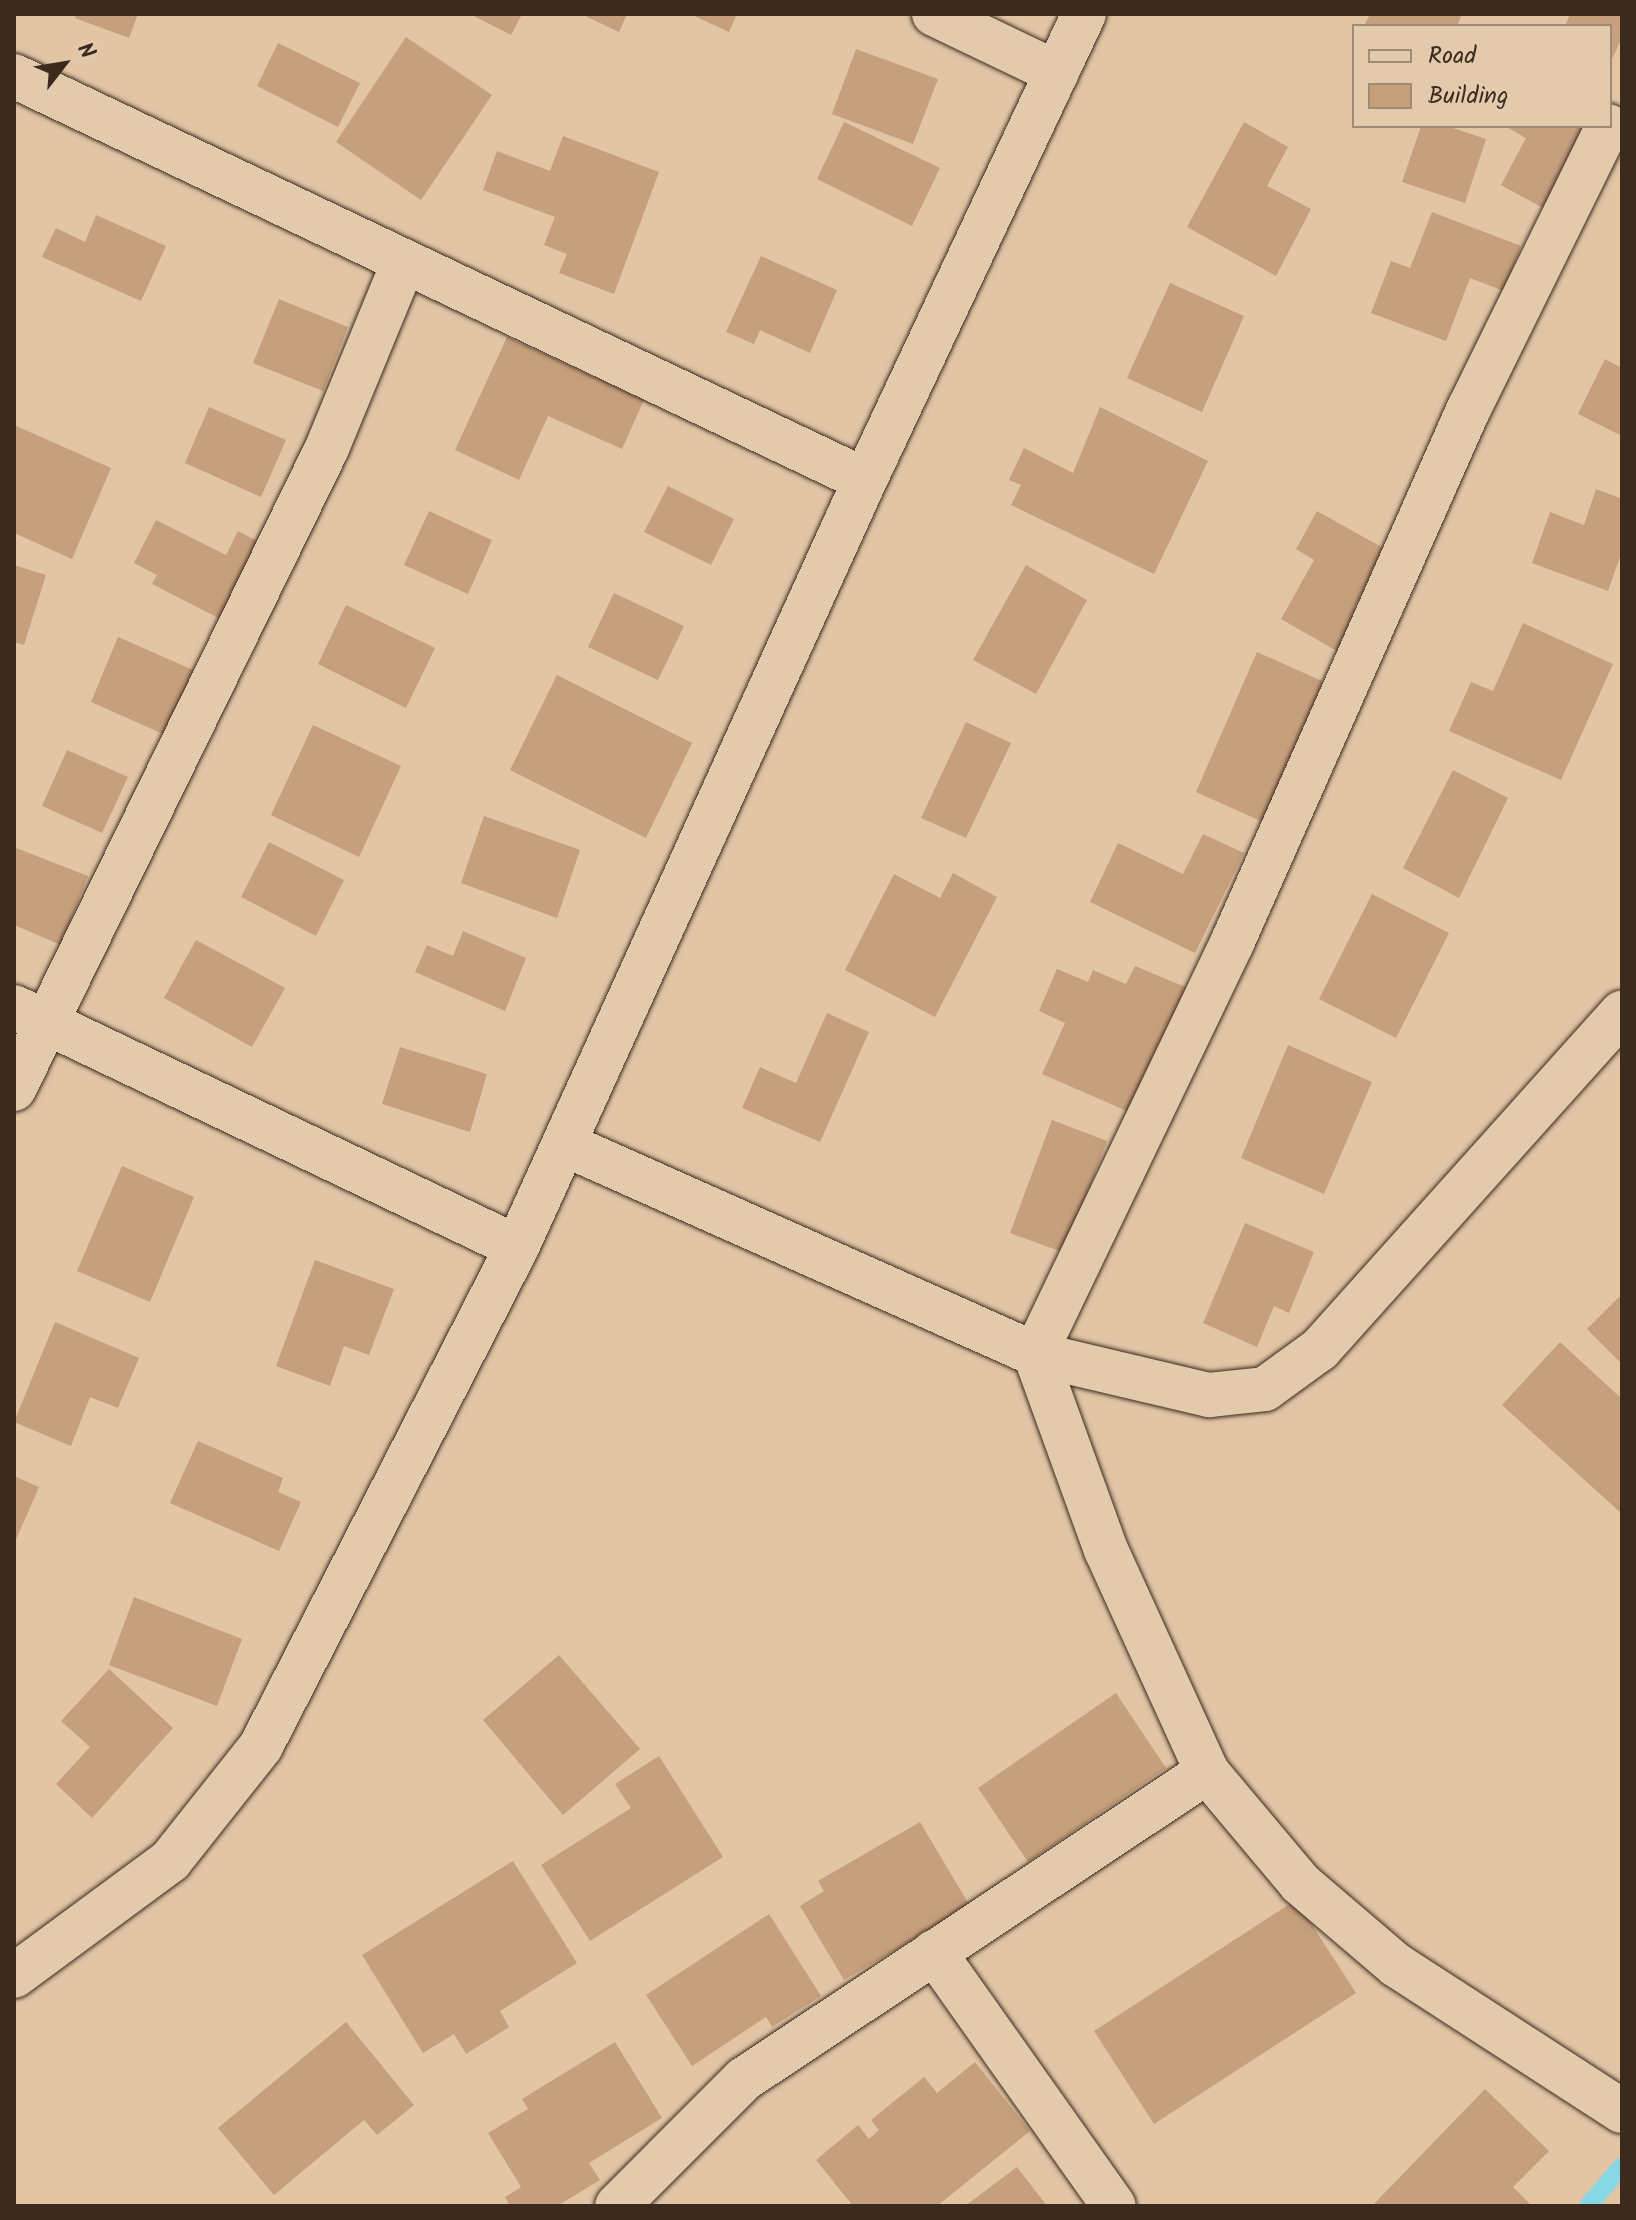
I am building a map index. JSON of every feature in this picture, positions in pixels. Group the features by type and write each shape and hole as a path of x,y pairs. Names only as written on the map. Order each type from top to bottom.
{"street":[{"path":"934,14 1057,73"},
{"path":"14,1976 170,1861 261,1746 517,1247 865,480 1084,14"},
{"path":"14,77 403,264 865,480"},
{"path":"1612,118 1622,98"},
{"path":"1607,128 1469,408 1232,943 1035,1354 1106,1550 1207,1772 1300,1883 1396,1965 1620,2109"},
{"path":"14,1089 30,1014 327,448 403,264"},
{"path":"564,1144 1035,1354 1209,1395 1265,1389 1320,1349 1622,1013"},
{"path":"30,1014 278,1138 517,1247"},
{"path":"617,2206 744,2079 1207,1772"},
{"path":"934,1952 1114,2206"}],"building":[{"path":"76,14 138,14 129,38 75,18"},
{"path":"470,14 522,14 511,35"},
{"path":"581,14 627,14 619,32"},
{"path":"690,14 737,14 729,32"},
{"path":"1370,14 1456,14 1461,17 1458,24 1365,24"},
{"path":"1570,14 1622,14 1622,38 1612,59 1612,24 1566,24"},
{"path":"406,37 492,95 421,200 336,142"},
{"path":"278,43 360,83 338,127 257,86"},
{"path":"856,49 938,79 913,144 832,114"},
{"path":"844,122 940,168 912,226 817,179"},
{"path":"1244,122 1288,147 1267,186 1311,209 1276,276 1187,227"},
{"path":"1420,128 1453,128 1486,139 1465,203 1402,182"},
{"path":"1508,128 1586,128 1543,208 1501,185 1526,138"},
{"path":"563,136 659,172 614,294 559,273 567,254 544,245 555,217 483,190 497,151 550,171"},
{"path":"1432,212 1521,246 1504,291 1470,278 1446,341 1371,313 1391,261 1410,268"},
{"path":"96,215 166,246 141,301 42,257 56,228 85,242"},
{"path":"761,256 837,290 810,353 760,330 754,344 726,332"},
{"path":"1170,283 1244,316 1202,412 1127,378"},
{"path":"279,299 348,327 323,391 253,363"},
{"path":"507,337 644,400 622,449 548,416 519,480 455,450"},
{"path":"1605,359 1622,368 1622,436 1578,414"},
{"path":"209,407 286,440 261,497 185,463"},
{"path":"1100,407 1208,461 1154,574 1011,505 1021,485 1009,480 1024,448 1073,473"},
{"path":"14,425 111,468 72,559 14,533"},
{"path":"668,486 734,519 711,565 644,532"},
{"path":"1596,489 1622,499 1622,551 1608,591 1532,563 1550,512 1584,525"},
{"path":"429,511 492,540 468,594 404,565"},
{"path":"1317,511 1401,558 1367,586 1354,608 1374,619 1351,659 1281,619 1314,560 1296,549"},
{"path":"156,520 226,555 238,531 274,550 236,627 152,584 157,575 134,563"},
{"path":"14,565 46,575 24,645 14,642"},
{"path":"1026,565 1087,600 1036,694 973,660"},
{"path":"614,593 684,626 658,680 588,647"},
{"path":"346,605 435,648 406,708 318,664"},
{"path":"1523,623 1613,664 1561,780 1449,731 1471,682 1493,691"},
{"path":"118,637 207,676 179,741 91,702"},
{"path":"1257,652 1340,689 1279,829 1196,792"},
{"path":"557,675 692,743 646,838 510,770"},
{"path":"966,722 1011,743 966,838 921,818"},
{"path":"313,725 401,766 359,857 271,815"},
{"path":"67,750 128,777 102,833 42,806"},
{"path":"1453,770 1508,798 1459,898 1403,868"},
{"path":"484,816 580,850 557,918 461,883"},
{"path":"1203,834 1244,853 1195,953 1090,902 1118,843 1183,874"},
{"path":"269,842 344,880 316,936 241,897"},
{"path":"16,848 88,876 61,945 14,925"},
{"path":"953,873 997,897 935,1017 845,970 894,874 940,898"},
{"path":"1372,894 1449,933 1396,1038 1319,999"},
{"path":"463,931 526,958 505,1011 415,972 427,945 453,956"},
{"path":"196,940 285,988 252,1047 164,998"},
{"path":"1135,966 1190,989 1136,1115 1042,1074 1065,1023 1039,1011 1057,969 1088,982 1093,970 1126,984"},
{"path":"827,1013 869,1032 820,1142 742,1108 760,1067 796,1083"},
{"path":"1288,1045 1372,1082 1324,1194 1241,1158"},
{"path":"400,1047 487,1074 470,1132 382,1104"},
{"path":"1052,1120 1107,1141 1065,1253 1010,1233"},
{"path":"122,1166 194,1197 150,1302 77,1271"},
{"path":"1245,1223 1314,1252 1289,1313 1274,1306 1257,1347 1203,1323"},
{"path":"315,1260 394,1289 369,1355 344,1346 330,1386 276,1366"},
{"path":"1622,1294 1622,1364 1587,1329"},
{"path":"55,1322 139,1358 118,1408 90,1397 71,1446 14,1422"},
{"path":"1560,1342 1622,1399 1622,1514 1502,1405"},
{"path":"198,1441 283,1478 278,1492 301,1502 279,1551 170,1503"},
{"path":"14,1476 39,1487 14,1544"},
{"path":"134,1597 242,1639 217,1706 109,1665"},
{"path":"559,1655 640,1749 563,1815 483,1720"},
{"path":"109,1669 173,1728 92,1818 56,1784 90,1747 61,1721"},
{"path":"1116,1693 1166,1768 1028,1862 978,1788"},
{"path":"659,1756 723,1857 590,1941 541,1865 631,1808 615,1784"},
{"path":"920,1822 970,1906 844,1980 800,1906 824,1891 818,1881"},
{"path":"513,1861 577,1963 500,2011 509,2027 466,2054 454,2034 423,2053 362,1955"},
{"path":"1296,1900 1356,1993 1154,2124 1094,2031"},
{"path":"769,1914 821,1996 772,2027 766,2017 692,2066 646,1995"},
{"path":"346,2022 414,2105 377,2135 364,2120 274,2195 218,2128"},
{"path":"615,2042 662,2118 589,2163 600,2180 557,2206 510,2206 505,2197 521,2187 488,2133 528,2109 522,2099"},
{"path":"975,2062 1030,2131 937,2206 853,2206 816,2160 858,2125 869,2139 879,2130 871,2120 924,2077 937,2093"},
{"path":"1485,2089 1549,2151 1513,2187 1530,2204 1372,2206"},
{"path":"1017,2167 1047,2206 965,2206"}],"waterway":[{"path":"1588,2206 1622,2166"}]}
